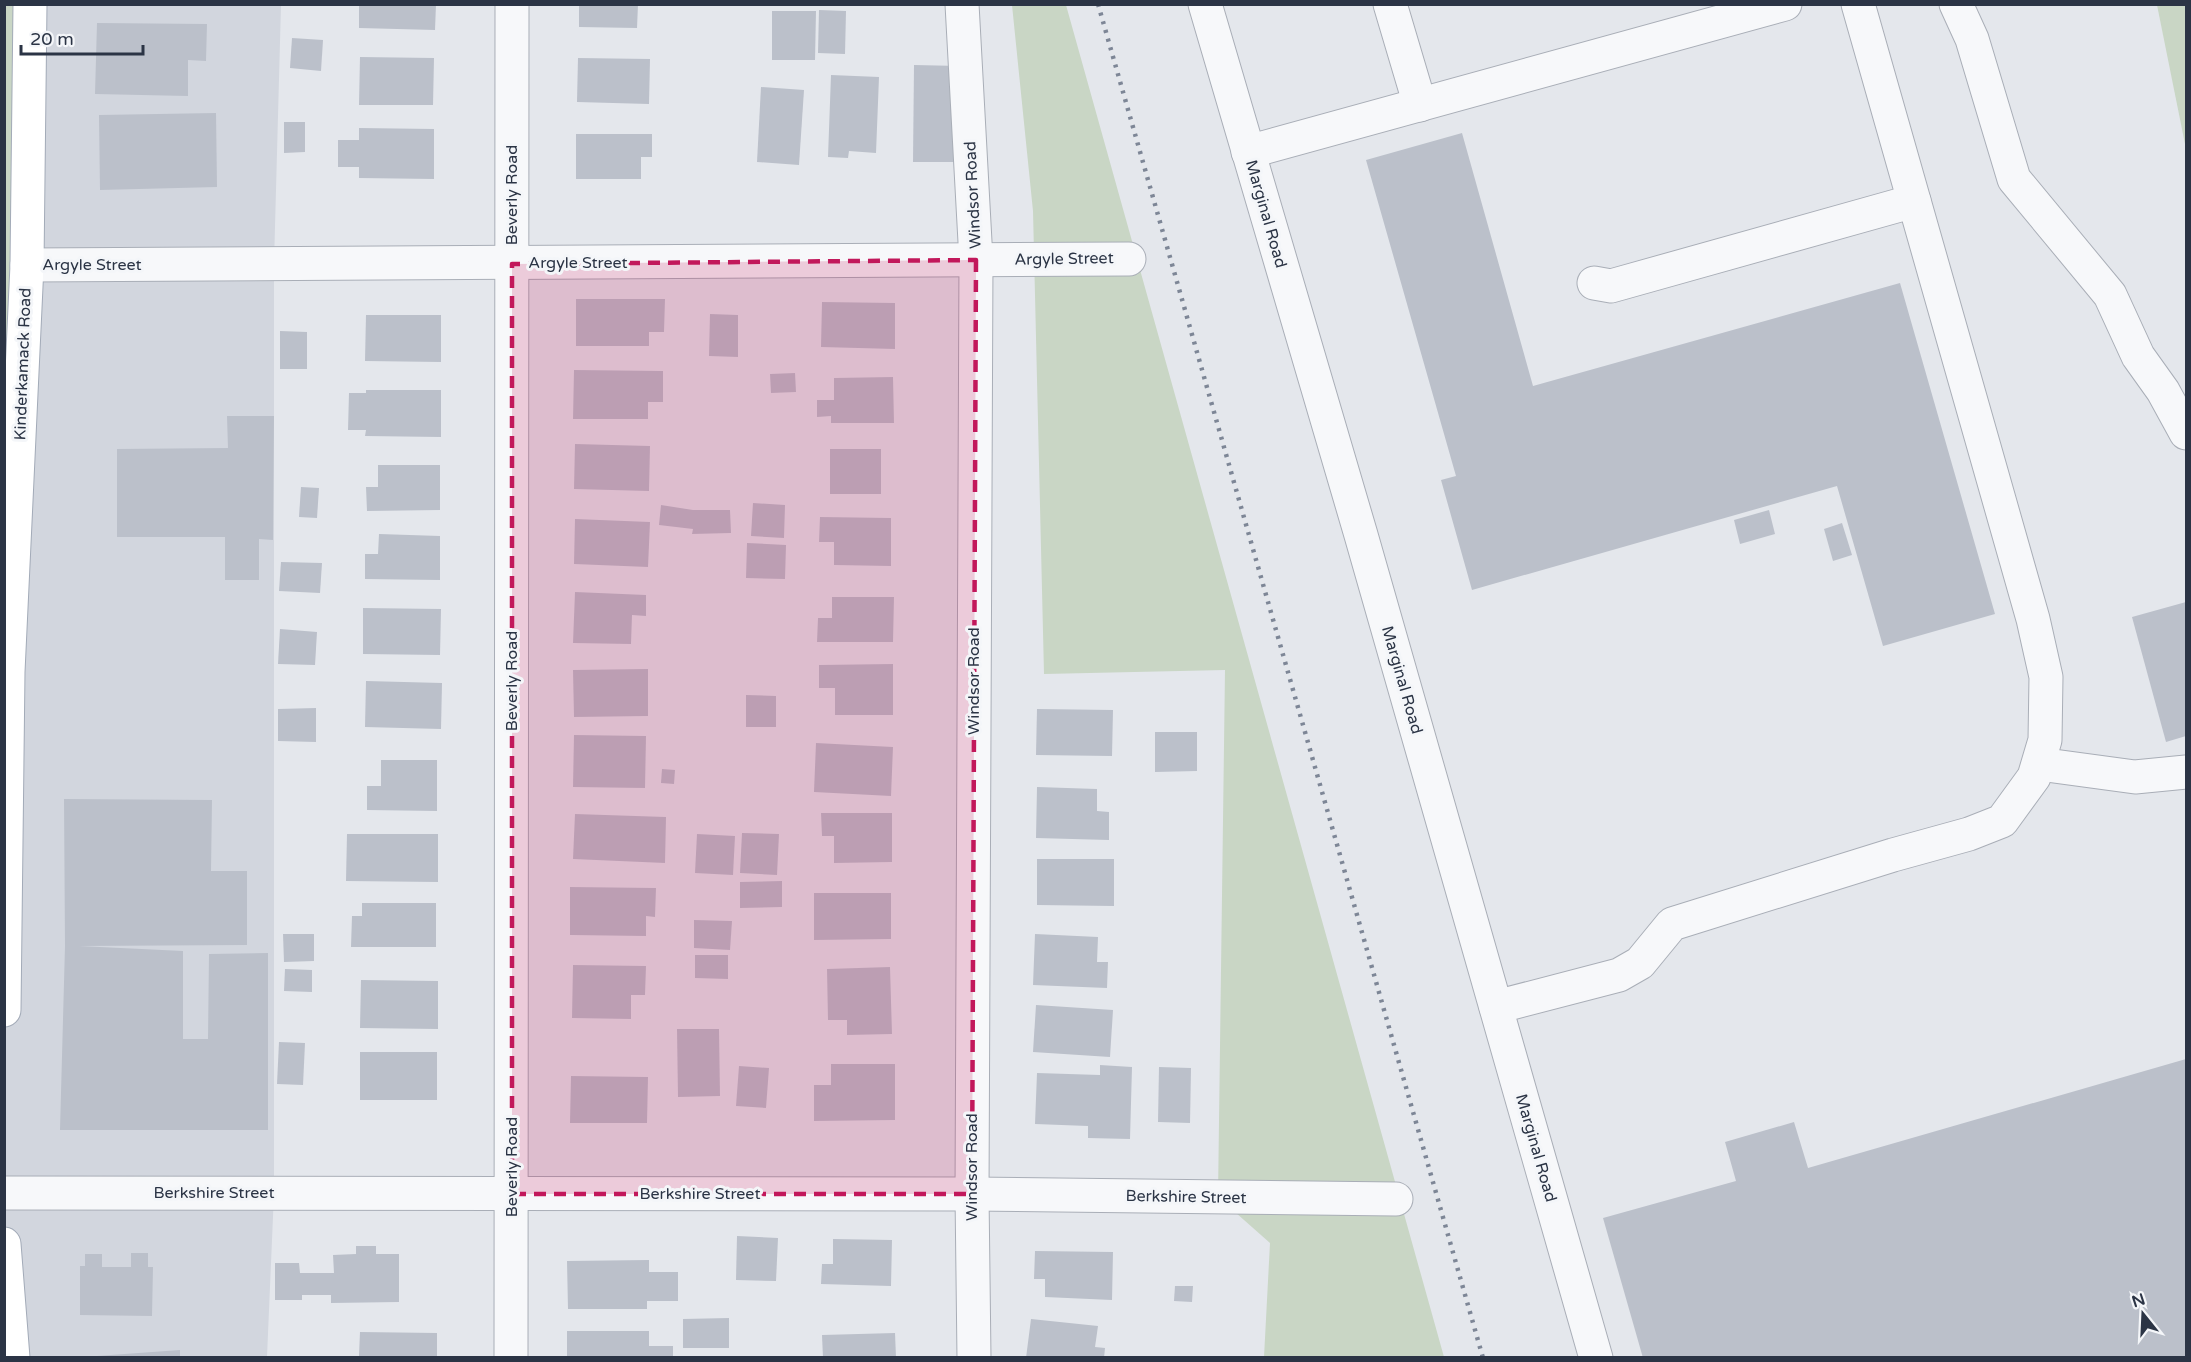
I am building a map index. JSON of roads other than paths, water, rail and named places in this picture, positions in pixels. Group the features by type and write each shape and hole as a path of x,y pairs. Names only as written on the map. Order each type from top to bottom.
{"main road":[{"name":"Kinderkamack Road","path":"4,1010 6,713 12,435 27,265 30,4"},
{"path":"4,1244 12,1358"}],"street":[{"name":"Beverly Road","path":"511,1358 512,4"},
{"name":"Windsor Road","path":"962,4 976,260 972,1194 975,1358"},
{"name":"Marginal Road","path":"1205,4 1361,535 1596,1358"},
{"path":"1390,4 1420,105"},
{"path":"1248,152 1785,4"},
{"path":"1496,1007 1619,975 1640,963 1672,924 1893,855 1979,831 2002,821 2034,777 2044,740 2046,677 2033,619 1858,4"},
{"path":"1956,4 1972,39 2014,179 2110,295 2138,356 2187,433"},
{"path":"1594,283 1611,286 1914,201"},
{"name":"Argyle Street","path":"27,265 1129,259"},
{"path":"2038,764 2135,777 2187,772"},
{"name":"Berkshire Street","path":"4,1193 972,1194 1396,1199"}],"railway":[{"path":"1098,4 1483,1358"}]}
